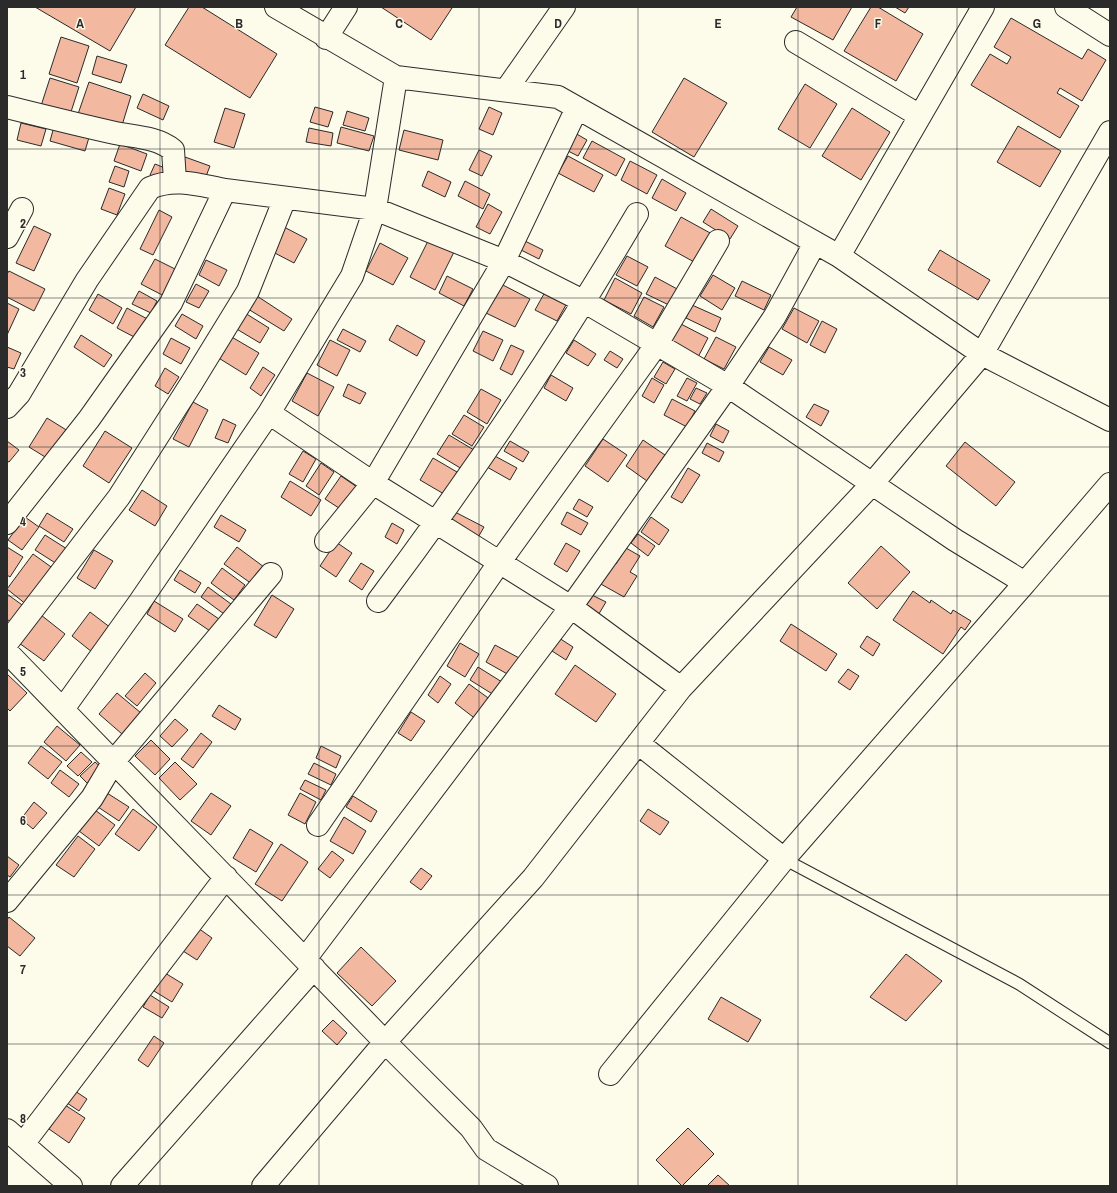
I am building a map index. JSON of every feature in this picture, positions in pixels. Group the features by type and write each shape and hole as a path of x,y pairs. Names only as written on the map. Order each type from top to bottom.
{"street":[{"path":"276,7 326,38 396,77 558,97 839,256 982,354 1110,420"},
{"path":"326,38 346,7"},
{"path":"506,90 564,7"},
{"path":"839,256 983,7"},
{"path":"1066,7 1110,35"},
{"path":"796,42 920,116"},
{"path":"63,709 139,603 269,413 352,276 375,209 396,77"},
{"path":"7,107 116,133 156,140 166,144 173,150 175,181"},
{"path":"326,541 373,483 504,261 577,108"},
{"path":"263,1186 385,1042 533,878 681,688 872,484 982,354 1110,132"},
{"path":"7,407 19,394 87,280 150,188 161,183 175,181 225,190 375,209 504,261 585,302 728,386 955,540 1025,583"},
{"path":"7,523 89,419 171,303 225,190"},
{"path":"7,643 119,497 191,384 248,291 285,198"},
{"path":"7,236 22,209"},
{"path":"378,601 436,524 585,302 637,214"},
{"path":"318,825 499,563 657,344 718,241"},
{"path":"122,1186 310,963 571,607 728,386 775,316 814,243"},
{"path":"269,413 436,524 571,607 681,688"},
{"path":"610,1074 784,859 1110,484"},
{"path":"7,901 92,798 114,761 272,574"},
{"path":"7,652 385,1042 466,1123 486,1149 547,1186"},
{"path":"638,743 784,859"},
{"path":"71,1186 15,1137 226,877"}],"lane":[{"path":"784,859 1019,984 1110,1043"}],"building":[{"path":"35,7 136,7 110,51"},
{"path":"189,7 202,7 277,54 250,98 165,45"},
{"path":"381,7 450,7 452,8 431,40"},
{"path":"797,7 852,7 833,40 791,17"},
{"path":"871,7 878,7 923,34 896,81 844,51"},
{"path":"895,7 909,7 905,13"},
{"path":"1011,18 1082,59 1088,49 1106,60 1082,101 1060,88 1057,93 1079,106 1060,138 971,85 990,54 1007,64 1011,57 994,47"},
{"path":"61,37 89,46 77,83 49,74"},
{"path":"97,56 127,65 121,83 92,74"},
{"path":"50,78 79,87 69,118 40,109"},
{"path":"684,78 727,103 694,157 652,132"},
{"path":"89,82 131,96 120,132 77,117"},
{"path":"805,84 837,104 810,148 778,129"},
{"path":"143,94 169,106 163,120 137,108"},
{"path":"315,107 333,112 328,127 310,122"},
{"path":"489,107 502,113 493,135 479,129"},
{"path":"225,108 245,114 234,148 214,142"},
{"path":"852,108 890,132 861,180 822,156"},
{"path":"347,111 369,118 365,131 343,125"},
{"path":"21,123 46,129 41,146 17,140"},
{"path":"55,123 90,134 85,151 50,141"},
{"path":"1018,126 1061,151 1040,187 997,162"},
{"path":"341,127 374,136 369,151 337,143"},
{"path":"309,128 333,133 331,146 306,142"},
{"path":"404,130 443,140 438,160 399,150"},
{"path":"575,133 587,140 578,156 566,150"},
{"path":"592,141 625,159 616,176 583,158"},
{"path":"120,144 147,154 141,171 114,161"},
{"path":"479,150 492,156 482,176 469,170"},
{"path":"568,156 603,175 594,192 558,173"},
{"path":"185,157 210,166 203,184 178,175"},
{"path":"630,161 657,175 647,194 621,180"},
{"path":"155,164 170,170 166,181 150,175"},
{"path":"115,166 129,171 124,187 109,182"},
{"path":"428,171 451,182 445,197 422,186"},
{"path":"662,179 686,193 676,211 652,198"},
{"path":"465,181 490,194 483,209 458,196"},
{"path":"109,188 125,194 117,215 101,209"},
{"path":"488,204 502,212 490,234 476,227"},
{"path":"711,209 738,226 730,239 703,222"},
{"path":"159,210 172,217 153,255 140,249"},
{"path":"681,217 712,234 696,263 665,246"},
{"path":"34,226 51,234 34,271 16,263"},
{"path":"284,227 307,239 294,263 271,251"},
{"path":"431,235 456,248 435,290 410,277"},
{"path":"525,241 543,250 539,259 521,250"},
{"path":"380,243 408,258 393,285 366,271"},
{"path":"940,250 990,280 978,300 928,270"},
{"path":"627,256 648,267 637,286 616,275"},
{"path":"155,259 177,270 164,296 141,284"},
{"path":"206,260 227,270 219,286 199,275"},
{"path":"9,271 45,289 34,311 7,297 7,274"},
{"path":"713,275 735,288 722,310 700,296"},
{"path":"447,276 473,289 464,306 439,293"},
{"path":"655,277 679,290 671,306 646,294"},
{"path":"615,278 642,293 631,314 604,300"},
{"path":"742,281 771,295 764,310 735,296"},
{"path":"196,284 209,291 199,308 186,302"},
{"path":"501,284 530,299 515,327 486,313"},
{"path":"139,291 157,301 151,313 132,304"},
{"path":"545,292 567,303 557,321 535,310"},
{"path":"98,294 122,308 113,324 89,310"},
{"path":"257,296 292,319 284,331 248,309"},
{"path":"644,297 664,307 653,327 634,316"},
{"path":"7,303 19,309 7,335"},
{"path":"692,305 721,318 715,332 686,318"},
{"path":"127,308 151,321 140,340 117,328"},
{"path":"794,308 819,321 807,343 782,329"},
{"path":"245,313 269,328 260,343 235,328"},
{"path":"182,314 203,326 196,339 175,326"},
{"path":"822,321 837,329 825,353 810,345"},
{"path":"679,323 708,338 697,359 668,345"},
{"path":"397,325 425,341 417,356 389,340"},
{"path":"343,329 366,341 360,352 337,340"},
{"path":"483,331 503,340 493,361 473,351"},
{"path":"81,335 112,355 104,367 74,347"},
{"path":"230,336 259,353 246,375 217,357"},
{"path":"716,337 736,347 724,369 704,359"},
{"path":"171,338 190,348 181,364 163,354"},
{"path":"330,340 350,350 337,376 317,365"},
{"path":"574,340 596,354 588,366 566,353"},
{"path":"511,345 524,351 512,375 500,369"},
{"path":"7,347 21,353 14,369 7,367"},
{"path":"769,347 792,360 783,375 760,362"},
{"path":"610,351 623,359 617,368 604,360"},
{"path":"663,362 675,369 666,384 654,377"},
{"path":"263,367 275,375 261,396 250,388"},
{"path":"165,368 179,377 168,394 155,386"},
{"path":"307,373 334,387 318,416 292,401"},
{"path":"551,375 573,388 566,401 544,388"},
{"path":"652,378 664,385 654,403 642,396"},
{"path":"687,378 697,383 687,401 677,396"},
{"path":"348,384 366,393 360,404 343,396"},
{"path":"696,388 707,393 700,404 690,399"},
{"path":"481,389 501,400 487,424 467,412"},
{"path":"672,399 695,411 687,427 664,415"},
{"path":"193,402 208,410 189,447 173,439"},
{"path":"814,404 829,411 821,426 806,417"},
{"path":"464,415 484,427 472,446 452,434"},
{"path":"47,418 68,431 50,460 29,447"},
{"path":"223,419 236,425 228,443 215,438"},
{"path":"716,424 729,431 723,443 710,436"},
{"path":"105,431 132,448 109,483 83,466"},
{"path":"449,435 474,450 462,469 437,454"},
{"path":"603,439 627,455 608,482 585,466"},
{"path":"643,440 665,455 647,481 626,466"},
{"path":"7,441 19,450 9,462 7,461"},
{"path":"510,441 529,452 523,462 504,451"},
{"path":"965,442 1015,482 996,506 946,466"},
{"path":"707,443 724,452 719,462 702,453"},
{"path":"303,451 316,459 303,482 289,474"},
{"path":"493,455 517,468 510,480 487,467"},
{"path":"433,458 457,472 444,494 420,480"},
{"path":"321,463 334,472 319,495 306,486"},
{"path":"688,468 700,475 682,503 671,497"},
{"path":"341,476 357,487 342,510 325,499"},
{"path":"290,481 321,500 311,516 281,497"},
{"path":"142,490 167,506 155,526 129,510"},
{"path":"579,499 593,507 587,517 573,509"},
{"path":"455,512 484,527 476,541 447,526"},
{"path":"567,512 588,523 581,535 561,524"},
{"path":"47,513 73,529 64,542 39,526"},
{"path":"221,515 246,530 239,542 214,527"},
{"path":"25,517 39,527 22,550 8,540"},
{"path":"651,517 669,530 659,545 641,532"},
{"path":"392,523 404,530 397,544 385,537"},
{"path":"638,534 655,546 648,556 631,543"},
{"path":"45,535 67,549 57,564 35,550"},
{"path":"336,542 352,553 336,577 320,566"},
{"path":"566,543 580,551 567,572 554,564"},
{"path":"881,546 910,572 877,609 848,583"},
{"path":"7,547 23,557 10,577 7,575"},
{"path":"237,547 264,567 252,584 224,564"},
{"path":"626,548 640,556 630,572 637,576 624,597 599,583 612,561 616,564"},
{"path":"94,550 113,561 95,589 77,578"},
{"path":"33,554 54,569 27,605 7,589"},
{"path":"361,563 374,571 362,590 349,581"},
{"path":"222,568 245,585 234,600 211,583"},
{"path":"180,570 201,583 195,593 174,580"},
{"path":"208,587 231,604 224,614 201,597"},
{"path":"913,591 930,603 931,600 951,614 953,610 971,621 965,630 961,627 943,654 893,620"},
{"path":"7,594 25,607 13,624 7,619"},
{"path":"272,595 294,609 276,638 254,625"},
{"path":"592,595 606,602 597,617 584,610"},
{"path":"154,601 183,619 175,632 147,614"},
{"path":"197,604 219,619 210,631 188,616"},
{"path":"90,612 111,628 92,652 72,636"},
{"path":"41,615 65,634 44,661 19,643"},
{"path":"791,624 837,654 826,671 780,641"},
{"path":"867,636 880,644 873,656 860,647"},
{"path":"559,638 573,647 566,660 552,651"},
{"path":"460,643 479,654 465,677 447,666"},
{"path":"495,645 521,659 511,676 486,662"},
{"path":"575,665 616,694 596,722 555,694"},
{"path":"478,667 502,682 494,695 470,680"},
{"path":"848,669 859,676 850,690 838,682"},
{"path":"145,673 156,683 137,706 125,696"},
{"path":"7,674 27,693 10,711 7,708"},
{"path":"440,676 451,684 438,703 428,695"},
{"path":"469,684 491,700 477,720 455,703"},
{"path":"117,693 141,713 122,734 99,714"},
{"path":"219,705 241,719 235,730 212,716"},
{"path":"411,712 425,721 411,741 398,733"},
{"path":"175,719 188,730 172,747 160,736"},
{"path":"57,726 80,745 66,761 44,742"},
{"path":"201,733 212,742 193,768 181,759"},
{"path":"151,740 170,759 155,775 135,756"},
{"path":"41,746 62,762 48,779 28,763"},
{"path":"321,746 341,756 336,768 316,758"},
{"path":"81,752 92,762 78,776 67,766"},
{"path":"95,762 104,770 89,785 80,776"},
{"path":"175,762 197,784 180,800 159,778"},
{"path":"314,763 336,774 331,785 308,774"},
{"path":"60,770 79,784 69,797 51,783"},
{"path":"305,780 326,790 321,800 300,789"},
{"path":"107,793 129,807 119,821 98,807"},
{"path":"211,793 231,806 211,835 191,821"},
{"path":"300,793 316,802 305,824 288,815"},
{"path":"353,796 377,811 371,822 346,807"},
{"path":"34,802 47,813 33,829 21,819"},
{"path":"133,809 157,827 139,851 115,834"},
{"path":"648,809 669,822 660,835 640,821"},
{"path":"95,810 115,825 99,846 79,831"},
{"path":"344,817 366,831 353,854 330,841"},
{"path":"250,829 273,843 256,872 233,858"},
{"path":"78,836 95,849 74,877 56,865"},
{"path":"281,844 308,862 282,901 255,884"},
{"path":"332,851 344,860 330,878 318,869"},
{"path":"7,856 19,865 10,877 7,875"},
{"path":"421,868 432,876 421,890 410,882"},
{"path":"9,917 35,938 20,956 7,946 7,920"},
{"path":"198,928 212,938 197,960 183,951"},
{"path":"361,947 396,981 372,1006 337,973"},
{"path":"906,954 942,981 906,1021 870,997"},
{"path":"165,973 183,984 172,1002 154,991"},
{"path":"150,995 169,1007 162,1018 143,1007"},
{"path":"721,997 761,1020 748,1042 708,1019"},
{"path":"333,1020 347,1033 337,1045 322,1031"},
{"path":"154,1036 164,1043 148,1067 138,1060"},
{"path":"75,1091 87,1099 79,1111 67,1103"},
{"path":"65,1105 85,1118 69,1143 49,1129"},
{"path":"688,1128 714,1154 682,1186 656,1160"},
{"path":"718,1175 730,1186 707,1186"}]}
